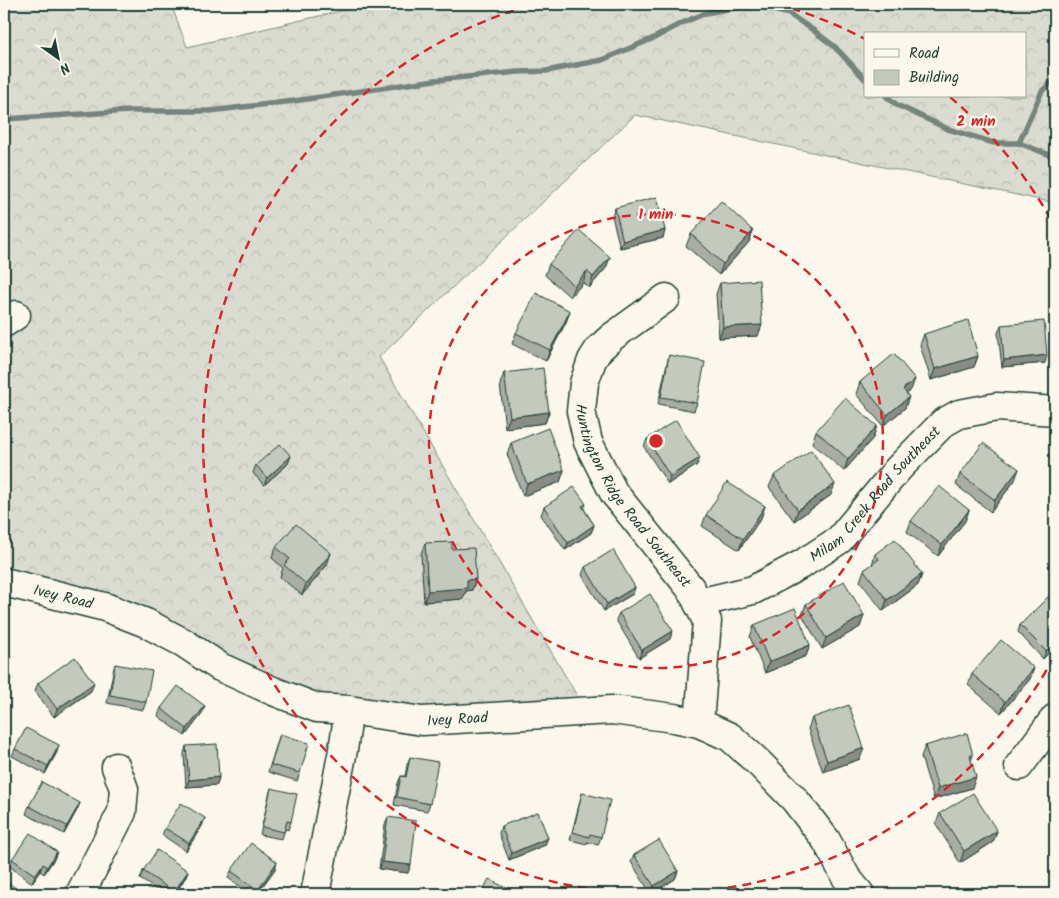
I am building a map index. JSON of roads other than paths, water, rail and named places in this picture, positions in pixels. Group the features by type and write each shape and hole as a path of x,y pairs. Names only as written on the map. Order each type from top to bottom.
{"street":[{"name":"Huntington Ridge Road Southeast","path":"666,298 612,337 599,349 592,360 584,383 581,411 588,442 614,493 691,589 707,621 699,723"},
{"name":"Milam Creek Road Southeast","path":"698,603 753,590 802,564 839,540 898,469 943,423 951,418 959,414 997,407 1055,411"},
{"name":"Ivey Road","path":"4,582 105,607 146,623 184,643 220,667 317,708 349,710 422,721 612,710 699,723 730,737 760,763 795,800 826,840 846,877 860,894"},
{"path":"315,894 349,710"},
{"path":"1019,766 1055,718"},
{"path":"80,894 122,812 124,788 116,767"}],"waterway":[{"path":"4,119 129,111 210,111 294,101 435,80 546,71 602,60 706,13 733,8 762,7 789,14 835,47 864,78"},
{"path":"1019,143 1042,91 1055,79"},
{"path":"888,98 897,105 948,129 994,143 1019,143 1055,157"}]}
